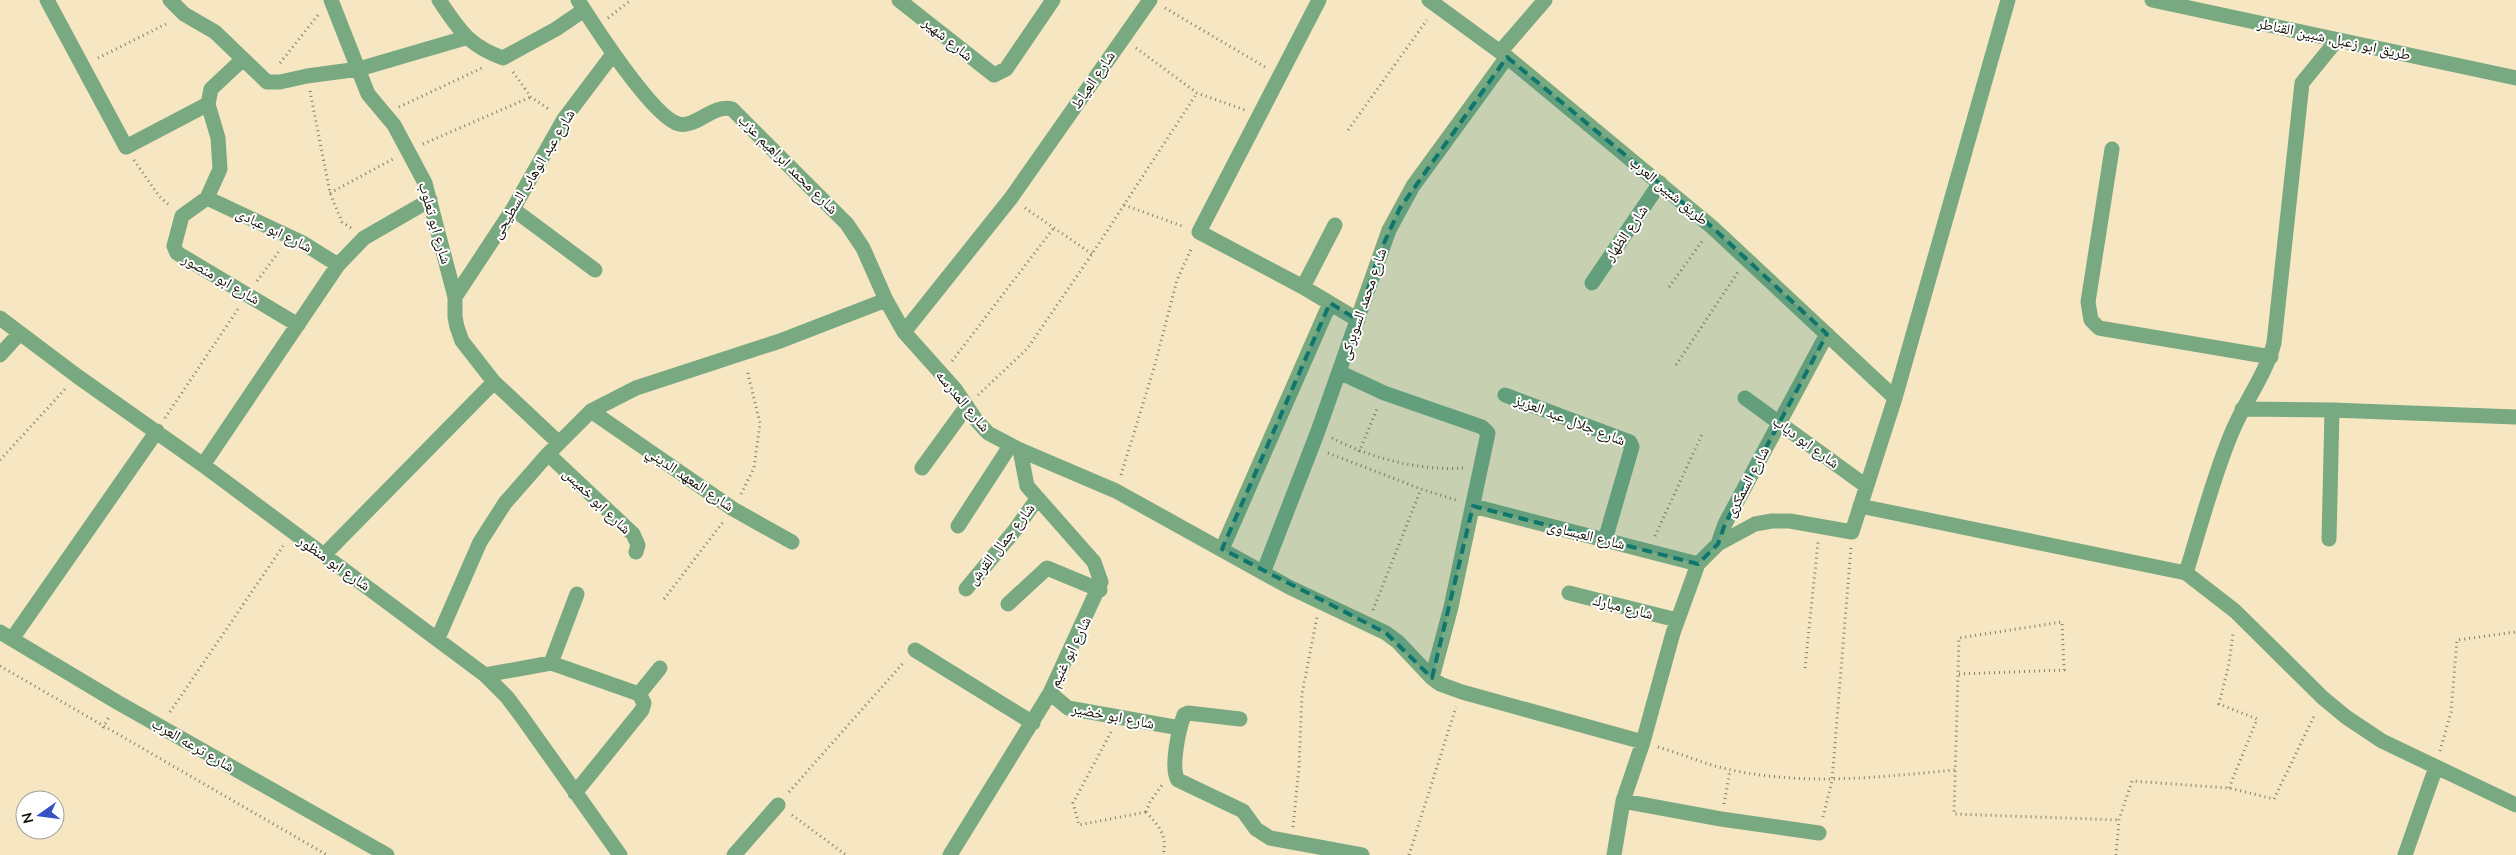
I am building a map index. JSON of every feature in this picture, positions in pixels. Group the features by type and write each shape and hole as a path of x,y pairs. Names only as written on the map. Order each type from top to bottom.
{"street":[{"path":"48,0 81,66 126,147 208,104"},
{"path":"170,0 184,14 215,32 267,82 280,82 358,69 465,38"},
{"name":"شارع ابو تعلوب","path":"331,0 368,94 385,113 408,151 424,183 456,297 455,317 462,341 494,382"},
{"path":"439,0 465,38 486,51 503,58 556,29 581,5"},
{"name":"شارع شهير","path":"904,1 989,72 999,74 1006,69 1053,0"},
{"path":"1319,0 1199,232 1303,287 1358,320"},
{"name":"شارع محمد السوبركى","path":"1262,573 1318,431 1358,320 1379,254 1404,200 1504,55 1545,0"},
{"path":"1614,855 1623,801 1643,742 1677,620 1698,564 1718,544 1754,524 1772,521 1820,524 1852,532 1895,398 2008,0"},
{"name":"طريق ابو زعبل, شبين القناطر","path":"2152,0 2516,78"},
{"name":"شارع العياط","path":"904,332 1038,162 1122,37 1155,2"},
{"name":"طريق شبين العرب","path":"1433,3 1504,55 1712,227 1895,398"},
{"name":"شارع محمد ابراهيم عزب","path":"581,5 613,54 651,101 678,124 689,122 722,107 732,108 847,224 863,248 886,300 904,332"},
{"path":"2186,573 2223,456 2242,410 2270,357 2274,343 2302,83 2337,40"},
{"name":"شارع عبد الوهاب السطيحى","path":"456,297 513,208 564,119 613,54"},
{"path":"182,216 207,198 220,169 218,138 208,104 212,87 242,60"},
{"path":"2112,150 2088,302 2091,320 2099,328 2270,357"},
{"name":"شارع الظهار","path":"1592,283 1660,183"},
{"name":"شارع ابو عبادى","path":"207,198 290,236 338,266"},
{"path":"203,465 338,266 364,238 430,200"},
{"path":"513,208 595,270"},
{"name":"شارع ابو منصور","path":"182,216 173,242 177,253 298,325"},
{"path":"1303,287 1335,225"},
{"path":"438,638 480,542 505,503 554,448 591,411 636,388 743,354 886,300"},
{"path":"1222,549 1330,303"},
{"name":"شارع ابو منظور","path":"0,318 77,376 157,431 292,533 438,638 485,675 497,686 522,717 620,855"},
{"name":"شارع المدرسه","path":"904,332 942,374 988,432 1015,448 1116,491 1262,573 1368,623 1398,642 1440,684 1462,692 1643,742"},
{"path":"0,355 20,333"},
{"name":"شارع السمكرى","path":"1718,544 1725,524 1778,422 1828,334"},
{"path":"1339,372 1384,393 1487,430 1483,466 1451,607 1432,678"},
{"path":"324,555 494,382"},
{"name":"شارع ابو خميس","path":"494,382 633,534 638,545 636,552"},
{"name":"شارع جلال عبد العزيز","path":"1505,395 1629,440 1632,447 1605,540"},
{"name":"شارع ابو دياب","path":"1745,398 1866,486"},
{"path":"922,468 966,406"},
{"path":"2242,410 2332,410 2516,417"},
{"path":"2329,539 2332,410"},
{"name":"شارع المعهد الديني","path":"591,411 733,509 792,542"},
{"path":"6,636 157,431"},
{"path":"1008,604 1047,568 1100,590 1101,575 1094,562 1027,486 1015,448"},
{"path":"958,526 1015,448"},
{"name":"شارع جمال القرش","path":"966,588 1015,530 1037,499"},
{"name":"شارع العبساوى","path":"1473,506 1698,564"},
{"path":"1860,506 2186,573 2235,611 2323,698 2382,740 2516,805"},
{"name":"شارع ابو غنيم","path":"950,855 1050,693 1100,590"},
{"name":"شارع مبارك","path":"1568,593 1677,620"},
{"path":"551,663 577,594"},
{"name":"شارع ترعه العرب","path":"6,636 387,855"},
{"path":"915,650 1033,722"},
{"path":"485,675 551,663 639,694 644,703 642,710 575,793"},
{"path":"639,694 660,668"},
{"name":"شارع ابو خضير","path":"1050,693 1068,708 1119,719 1182,721 1240,719"},
{"path":"1182,721 1175,767 1178,780 1243,811 1262,834 1292,842 1362,855"},
{"path":"2405,855 2436,767"},
{"path":"1623,801 1721,819 1819,833"},
{"path":"734,855 778,805"}],"path":[{"path":"267,82 292,47 331,0"},
{"path":"595,28 631,0"},
{"path":"1155,2 1279,75"},
{"path":"1348,130 1433,3"},
{"path":"81,66 184,14"},
{"path":"1122,37 1197,93 1260,115"},
{"path":"385,113 503,58 531,97 564,119"},
{"path":"307,76 330,193 342,222 364,238"},
{"path":"966,406 1026,349 1092,254 1197,93"},
{"path":"330,193 408,151 531,97"},
{"path":"126,147 159,196 182,216"},
{"path":"1011,198 1092,254"},
{"path":"1116,491 1154,368 1177,280 1199,232 1124,205"},
{"path":"1669,287 1712,227"},
{"path":"942,374 1054,229"},
{"path":"157,431 247,294 290,236"},
{"path":"1676,365 1719,298 1748,259"},
{"path":"664,599 733,509 754,468 760,422 743,354"},
{"path":"0,460 77,376"},
{"path":"1359,452 1384,393"},
{"path":"1318,431 1359,452 1438,470 1483,466"},
{"path":"1648,551 1703,432"},
{"path":"1312,446 1421,489 1473,506"},
{"path":"1368,623 1421,489"},
{"path":"1805,668 1820,524"},
{"path":"1819,833 1832,781 1852,532"},
{"path":"160,726 292,533"},
{"path":"1292,842 1299,767 1302,694 1320,602"},
{"path":"2230,788 2257,719 2219,704 2229,664 2235,611"},
{"path":"1959,674 2064,670 2062,622 1959,638 1954,814 2119,820"},
{"path":"2436,767 2451,712 2457,640 2516,632"},
{"path":"846,855 778,805 915,650"},
{"name":"شارع ترعه العرب","path":"0,666 327,855"},
{"path":"1409,855 1462,692"},
{"path":"2116,855 2119,820 2132,781 2230,788 2274,799 2323,698"},
{"path":"1119,719 1073,803 1079,825 1146,812"},
{"path":"1643,742 1730,770 1778,777 1832,781 1956,770"},
{"path":"1146,812 1150,802 1175,767"},
{"path":"1721,819 1730,770"},
{"path":"1146,812 1161,828 1166,846 1163,855"}],"highlighted area":[{"path":"1507,57 1712,227 1827,334 1725,524 1718,544 1698,564 1473,506 1432,678 1386,633 1222,549 1330,303 1358,320 1379,254 1400,208"}]}
